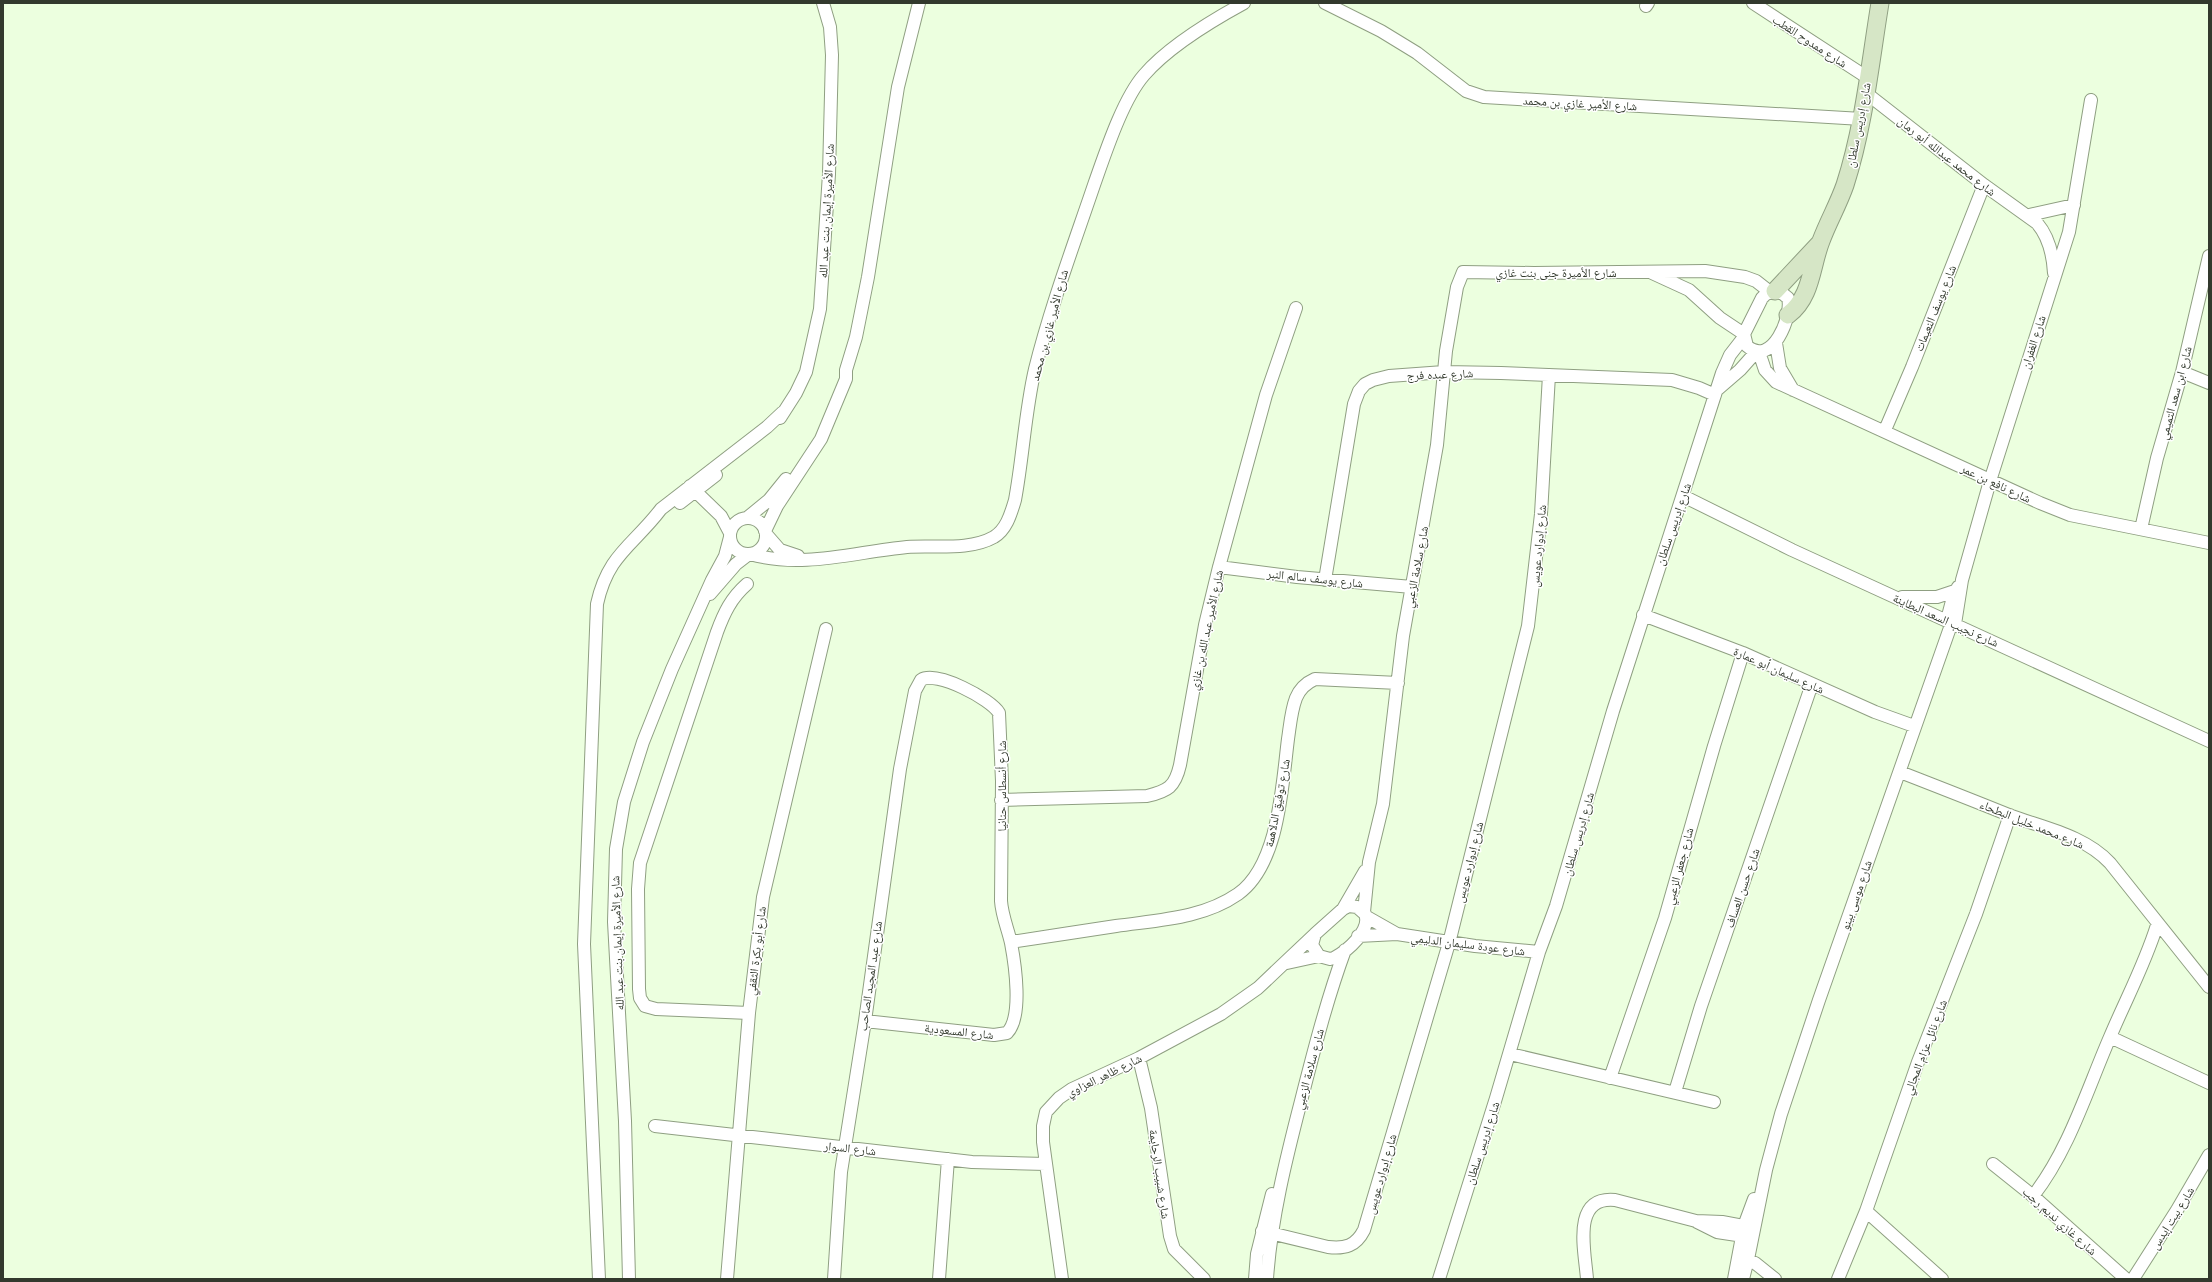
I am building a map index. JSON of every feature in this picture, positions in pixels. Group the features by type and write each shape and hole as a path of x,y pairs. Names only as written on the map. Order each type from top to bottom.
{"street":[{"name":"شارع الأميرة إيمان بنت عبد الله","path":"599,1279 584,944 597,604 604,579 614,560 656,518 664,506 696,486 784,412 796,393 806,372 817,330 822,288 829,174 832,55 830,27 823,3"},
{"path":"749,554 760,549 765,540 765,532 777,506 821,439 845,383 846,370 856,336 868,277 898,87 919,3"},
{"name":"شارع الأمير غازي بن محمد","path":"827,559 907,547 977,542 994,537 1001,532 1010,517 1015,500 1035,370 1048,320 1104,157 1123,112 1143,75 1196,31 1244,3"},
{"name":"شارع الأمير غازي بن محمد","path":"1325,3 1381,31 1417,53 1466,91 1484,97 1862,119"},
{"name":"شارع ممدوح القطب","path":"1753,3 1867,86"},
{"name":"شارع إدريس سلطان","path":"1788,314 1798,304 1812,276 1820,242 1844,186 1862,119 1880,3"},
{"name":"شارع محمد عبدالله أبو رمان","path":"1867,86 1984,185 2029,215 2043,230 2047,238 2052,255 2054,278"},
{"name":"شارع الغفران","path":"1951,622 1990,481 2069,232 2091,100"},
{"name":"شارع يوسف النعيمات","path":"1885,430 1912,367 1984,185"},
{"path":"2029,215 2074,205"},
{"name":"شارع إدريس سلطان","path":"1439,1279 1510,1054 1539,952 1556,906 1613,710 1716,392 1730,355 1744,335 1759,303 1766,294 1773,291 1820,242"},
{"name":"شارع ابن سعد التميمي","path":"2141,529 2158,458 2182,372 2209,256"},
{"name":"شارع الأميرة جنى بنت غازي","path":"1463,272 1705,271 1726,273 1756,281 1773,291 1783,294 1788,298 1788,314"},
{"name":"شارع سلامة الزعبي","path":"1255,1279 1332,985 1345,950 1365,927 1369,862 1383,804 1412,587 1437,445 1444,372 1456,294 1463,272"},
{"name":"شارع الأميرة جنى بنت غازي","path":"1649,272 1689,290 1720,318 1744,335 1747,346 1758,352"},
{"name":"شارع الأمير عبد الله بن غازي","path":"1001,800 1146,796 1160,793 1174,784 1180,765 1205,625 1219,567 1266,395 1296,308"},
{"path":"1716,392 1758,352 1769,350 1776,342 1788,314"},
{"path":"1776,342 1780,368 1793,391"},
{"name":"شارع نافع بن عمر","path":"1758,352 1769,375 1776,382 1793,391 1885,430 1990,481 2070,515 2209,543"},
{"path":"730,535 735,524 769,500 803,457 816,436 841,378 846,370"},
{"name":"شارع عبده فرج","path":"1325,580 1350,426 1359,391 1365,384 1373,380 1389,376 1444,372 1550,375 1672,380 1716,392"},
{"path":"2182,372 2209,383"},
{"name":"شارع إدوارد عويس","path":"1267,1232 1328,1247 1340,1248 1350,1246 1360,1237 1380,1177 1449,943 1528,626 1541,514 1550,375"},
{"path":"696,486 725,511 758,521 774,545 786,553 827,559"},
{"path":"696,486 721,516 730,535 731,543 738,551 784,560 827,559"},
{"name":"شارع نجيب السعد البطاينة","path":"1683,496 1893,596 2209,741"},
{"name":"شارع الأميرة إيمان بنت عبد الله","path":"629,1279 625,1121 613,904 616,849 624,802 643,742 672,669 728,550 730,535"},
{"name":"شارع الأميرة إيمان بنت عبد الله","path":"704,599 736,564 749,554"},
{"name":"شارع يوسف سالم النبر","path":"1219,567 1325,580 1412,587"},
{"name":"شارع الغفران","path":"1951,622 1956,591 1962,580"},
{"name":"شارع الأميرة إيمان بنت عبد الله","path":"747,584 736,593 728,604 717,632 640,863 638,889 639,989 640,998 645,1006 656,1009 749,1013"},
{"path":"1893,596 1937,597 1956,591"},
{"name":"شارع سليمان أبو عمارة","path":"1643,615 1743,653 1875,712 1914,726"},
{"name":"شارع موسى بينو","path":"1734,1279 1742,1265 1759,1183 1766,1170 1781,1114 1818,1000 1900,772 1914,726 1951,622"},
{"name":"شارع أبو بكرة الثقفي","path":"727,1279 749,1013 759,924 767,877 826,629"},
{"name":"شارع جعفر الزعبي","path":"1610,1078 1665,918 1714,746 1743,653"},
{"name":"شارع أنسطاس حنانيا","path":"924,677 930,676 952,683 996,707 1000,721 1002,911 1010,942"},
{"name":"شارع عبد المجيد الصاحب","path":"834,1279 844,1147 865,1021 900,769 914,691 924,677"},
{"name":"شارع توفيق الدلاهمة","path":"1010,942 1181,917 1214,907 1239,893 1252,881 1260,868 1273,836 1291,721 1296,698 1301,688 1307,682 1315,680 1398,683"},
{"name":"شارع حسن العساف","path":"1675,1092 1701,1006 1812,684"},
{"name":"شارع محمد خليل البطحاء","path":"1900,772 2010,815 2057,831 2093,848 2110,863 2157,925 2209,987"},
{"name":"شارع نائل عزام المجالي","path":"1838,1279 1866,1211 1918,1062 1976,914 2010,815"},
{"name":"شارع سلامة الزعبي","path":"1332,985 1328,968 1312,946 1315,934 1343,909 1369,862"},
{"name":"شارع عودة سليمان الدليمي","path":"1343,909 1350,906 1356,906 1365,914 1397,934"},
{"path":"2033,1196 2057,1158 2110,1037 2146,960 2157,925"},
{"name":"شارع ظاهر العزاوي","path":"1062,1279 1046,1164 1043,1126 1046,1112 1052,1104 1072,1089 1139,1058 1221,1014 1258,988 1286,964 1315,934"},
{"name":"شارع عودة سليمان الدليمي","path":"1358,936 1397,934 1449,943 1539,952"},
{"name":"شارع المسعودية","path":"865,1021 994,1035 1008,1033 1013,1025 1016,1009 1010,942"},
{"name":"شارع ظاهر العزاوي","path":"1286,964 1321,957 1334,958 1345,950"},
{"path":"2110,1037 2209,1083"},
{"path":"1510,1054 1714,1102"},
{"name":"شارع شبيب الرحايمة","path":"1139,1058 1151,1108 1170,1236 1174,1249 1204,1279"},
{"name":"شارع السوار","path":"655,1126 948,1159 1046,1164"},
{"name":"شارع بيت إيدس","path":"2133,1279 2177,1210 2209,1155"},
{"path":"939,1279 948,1159"},
{"name":"شارع غازي نديم رجب","path":"1993,1164 2033,1196 2126,1279"},
{"path":"1587,1279 1584,1239 1585,1217 1588,1209 1597,1201 1604,1199 1615,1200 1696,1221 1708,1221 1748,1232"},
{"path":"1866,1211 1942,1279"},
{"name":"شارع سلامة الزعبي","path":"1267,1232 1267,1279"},
{"path":"1742,1265 1769,1279"},
{"path":"1742,1265 1770,1273 1775,1279"}]}
